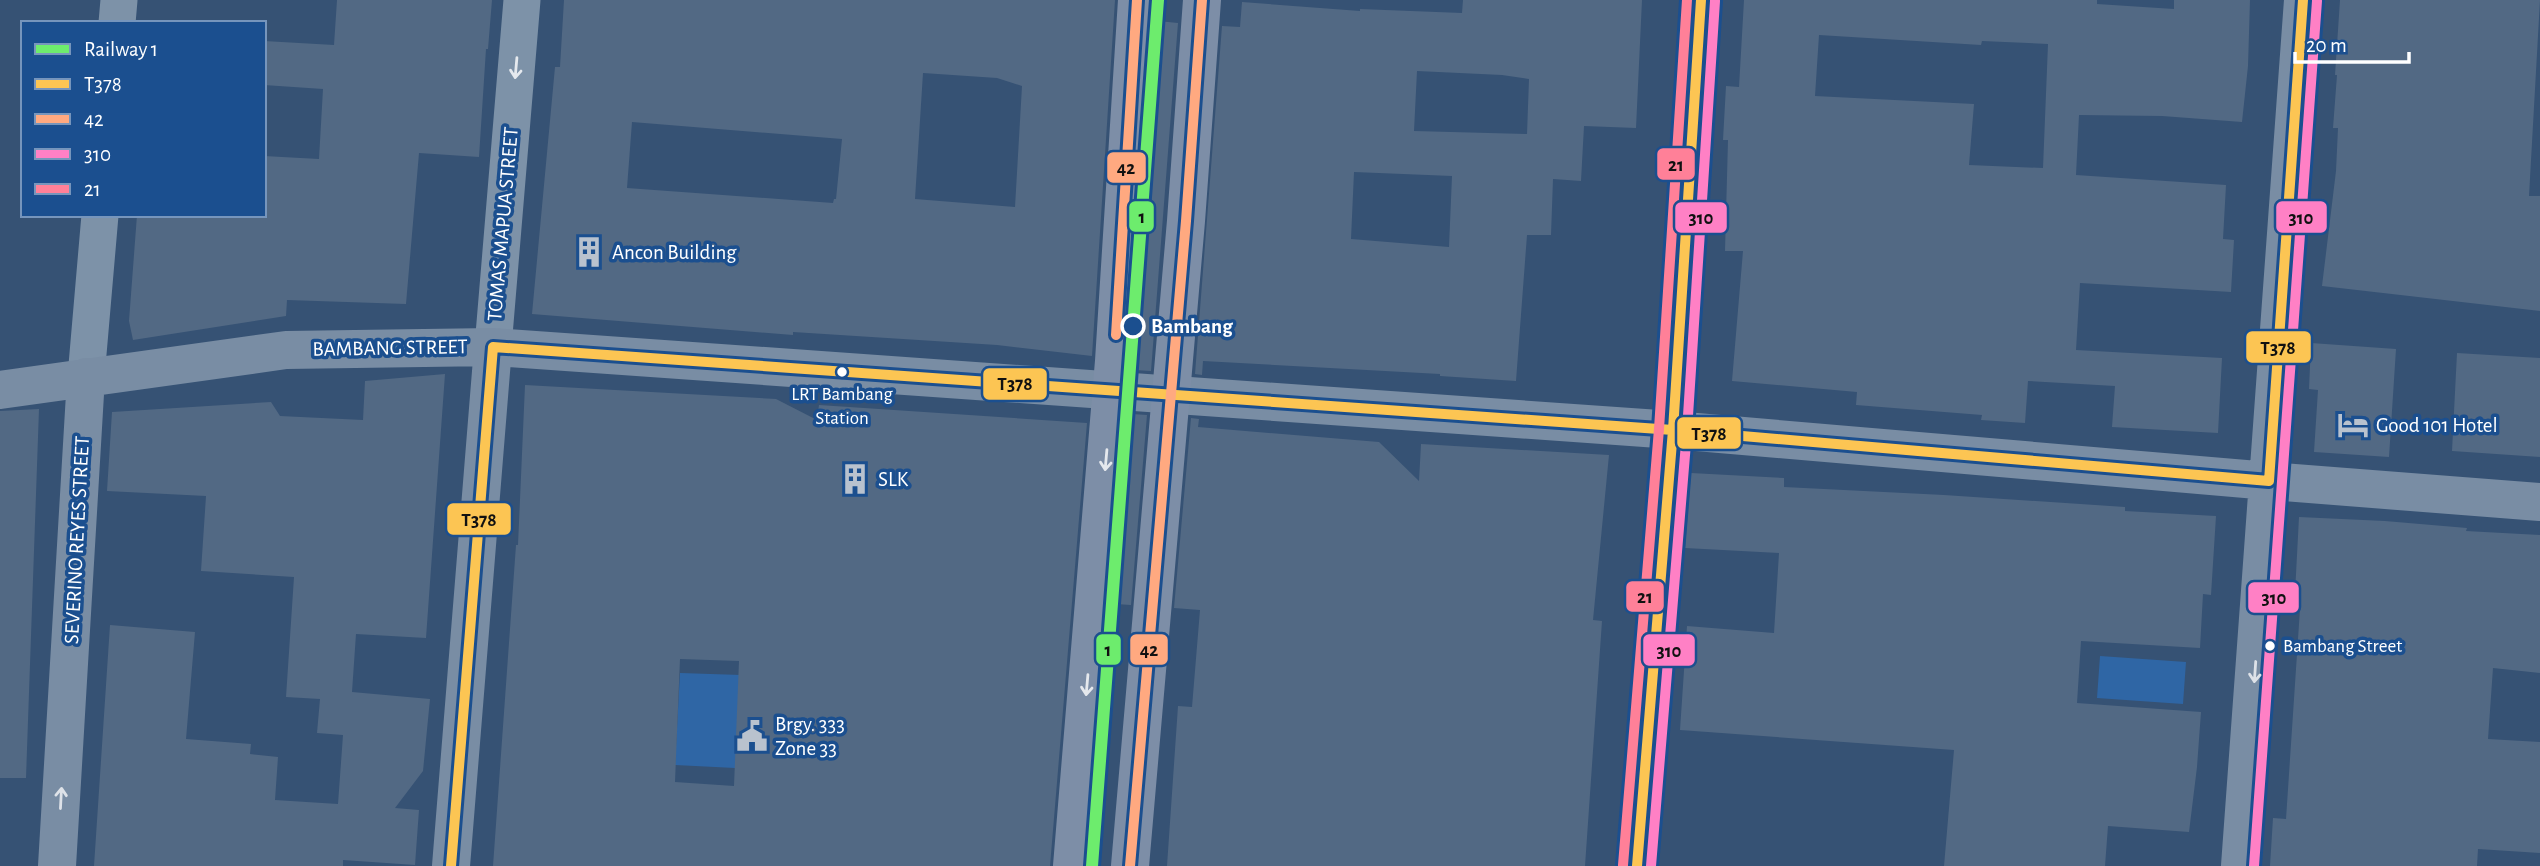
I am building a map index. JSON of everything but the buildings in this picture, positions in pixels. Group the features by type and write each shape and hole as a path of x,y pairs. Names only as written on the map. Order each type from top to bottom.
{"main road":[{"path":"1072,866 1112,391 1137,0"},
{"path":"1130,866 1186,221 1202,0"}],"street":[{"path":"117,21 118,0"},
{"name":"TOMAS MAPUA STREET","path":"452,866 522,0"},
{"path":"1637,866 1673,430 1701,0"},
{"path":"2240,866 2303,0"},
{"name":"SEVERINO REYES STREET","path":"57,866 86,377 100,217"},
{"name":"BAMBANG STREET","path":"0,390 286,350 493,347 1673,430 2540,502"}],"shaded area":[{"path":"2100,656 2186,662 2183,704 2097,698"},
{"path":"680,673 771,676 735,768 675,765"}],"rail line":[{"name":"1","path":"1092,866 1158,0"}],"transit line":[{"name":"42","path":"1116,335 1137,0"},
{"name":"42","path":"1130,866 1186,221 1202,0"},
{"name":"21","path":"1623,865 1659,429 1687,0"},
{"name":"T378","path":"1637,866 1673,430 1701,0"},
{"name":"T378","path":"451,866 493,347 1673,430 2269,481 2303,0"},
{"name":"310","path":"1651,866 1687,431 1715,1"},
{"name":"310","path":"2254,866 2317,1"}],"place":[{"name":"Ancon Building","path":"589,252"},
{"name":"Bambang","path":"1133,326"},
{"name":"LRT Bambang Station","path":"842,372"},
{"name":"Good 101 Hotel","path":"2353,425"},
{"name":"SLK","path":"855,479"},
{"name":"Bambang Street","path":"2270,646"},
{"name":"Brgy. 333 Zone 33","path":"752,736"}]}
